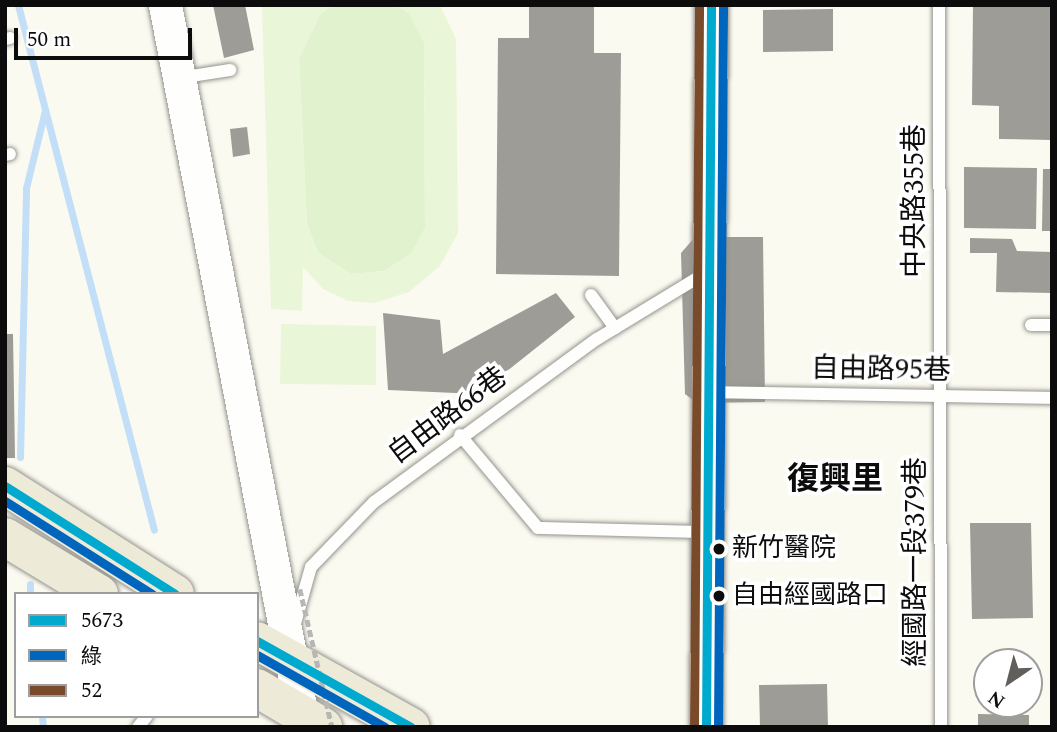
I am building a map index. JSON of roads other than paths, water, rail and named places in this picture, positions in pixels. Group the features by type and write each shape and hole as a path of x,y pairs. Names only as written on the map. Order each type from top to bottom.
{"main road":[{"path":"5,486 172,592"},
{"path":"5,537 96,592"},
{"path":"272,648 411,727"},
{"path":"259,689 315,724"}],"street":[{"path":"165,5 272,648 315,724"},
{"path":"706,727 710,392 710,5"}],"lane":[{"name":"中央路355巷","path":"939,5 940,396"},
{"path":"179,78 230,69"},
{"name":"自由路66巷","path":"272,648 322,550 460,435 615,328 708,272"},
{"path":"591,295 615,328"},
{"path":"1031,325 1052,325"},
{"name":"自由路95巷","path":"710,392 1052,398"},
{"name":"經國路一段379巷","path":"940,396 941,727"},
{"path":"460,435 538,528 709,532"}],"waterway":[{"path":"18,5 154,530"},
{"path":"20,457 26,188 45,110"},
{"path":"30,584 30,592"},
{"path":"42,718 43,727"}],"place":[{"name":"新竹醫院","path":"719,549"},
{"name":"自由經國路口","path":"719,596"}],"district":[{"name":"復興里","path":"835,480"}]}
